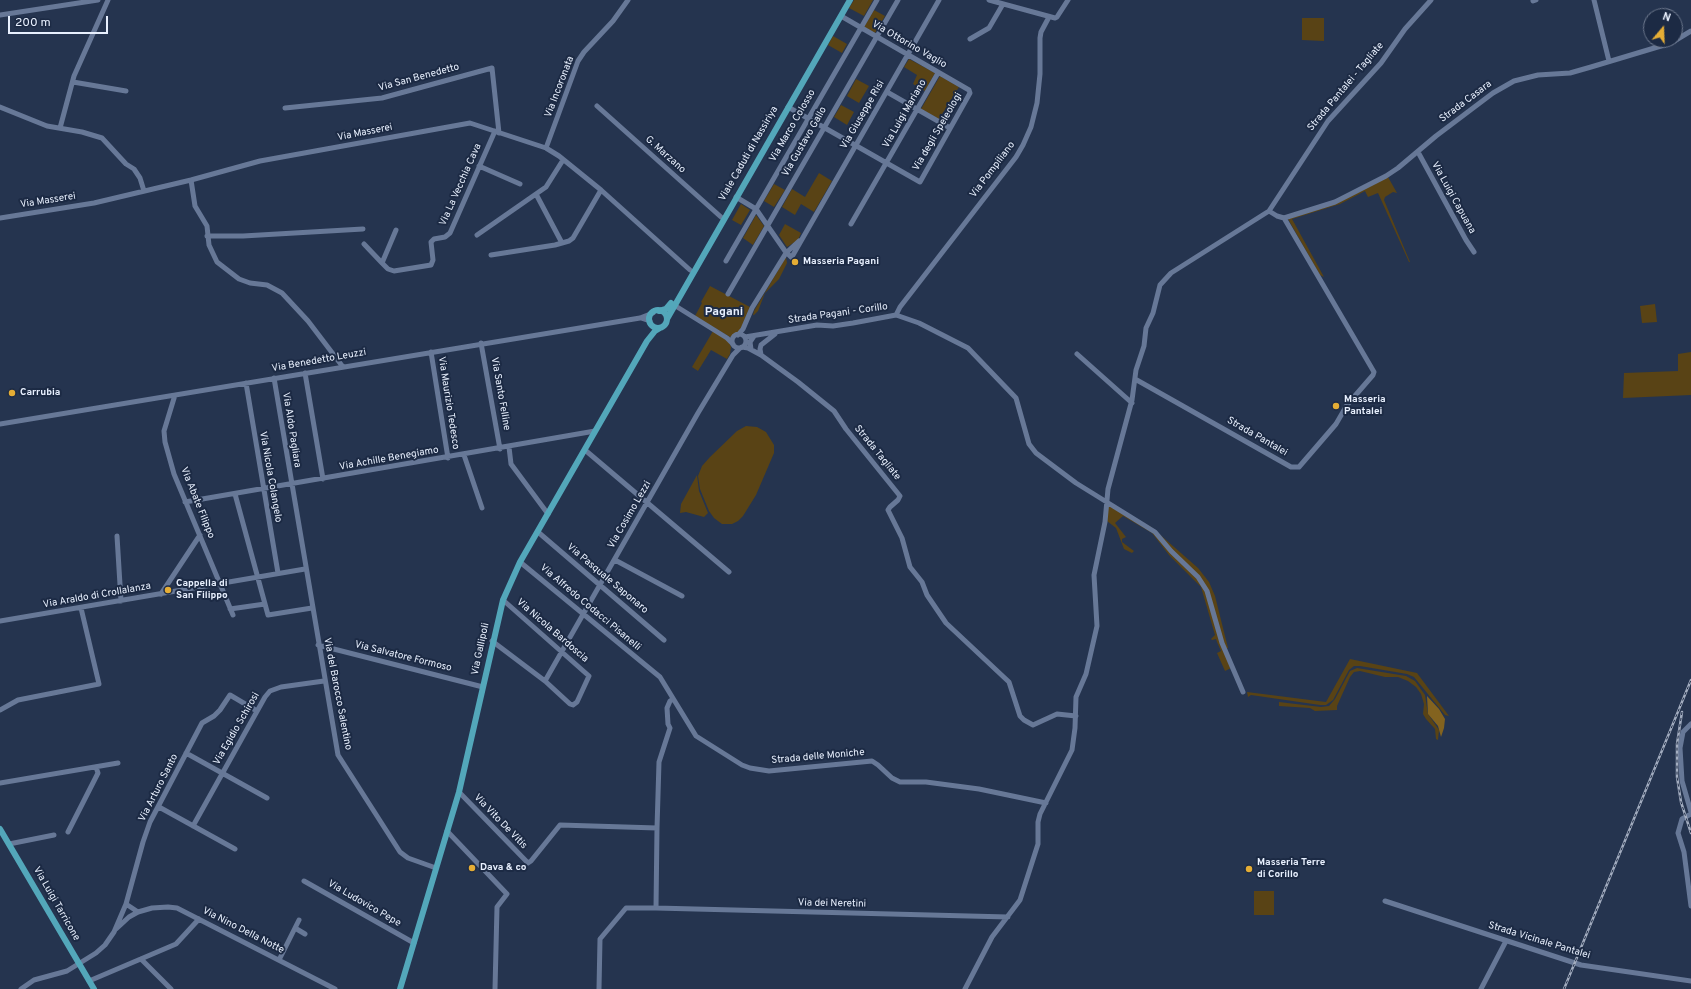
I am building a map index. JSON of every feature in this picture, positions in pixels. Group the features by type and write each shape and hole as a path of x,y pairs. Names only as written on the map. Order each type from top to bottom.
{"main road":[{"name":"Viale Caduti di Nassiriya","path":"656,312 670,306 846,0"},
{"name":"Viale Caduti di Nassiriya","path":"667,319 850,0"},
{"path":"656,312 664,313 667,319"},
{"name":"Via Gallipoli","path":"400,989 459,792 502,600 520,562 647,341 652,331 651,322 656,312"},
{"name":"Via Gallipoli","path":"647,341 655,331 666,324 667,319"},
{"path":"651,322 655,327 660,328"},
{"name":"Via Luigi Tarricone","path":"0,829 94,989"}],"street":[{"path":"0,14 98,0"},
{"path":"60,128 82,57 108,0"},
{"name":"Via Incoronata","path":"546,148 578,61 584,52 613,21 628,0"},
{"name":"Via Marco Colosso","path":"726,262 877,0"},
{"name":"Via Gustavo Gallo","path":"728,294 898,0"},
{"name":"Via Giuseppe Risi","path":"786,252 791,257 796,252 801,240 939,0"},
{"path":"989,0 1054,18 1057,17 1068,0"},
{"name":"Strada Pantalei - Tagliate","path":"1269,211 1328,120 1380,62 1405,29 1431,0"},
{"path":"1594,0 1609,61"},
{"path":"970,39 989,28 1003,4"},
{"name":"Via Ottorino Vaglio","path":"841,16 969,90"},
{"name":"Via Pompiliano","path":"896,315 900,307 1016,158 1023,145 1031,127 1037,103 1040,74 1040,38 1041,32 1049,17"},
{"name":"Strada Casara","path":"1284,218 1335,202 1391,172 1503,86 1514,81 1538,75 1570,73 1671,43 1691,31"},
{"name":"Via San Benedetto","path":"285,108 382,98 492,68 497,132"},
{"name":"Via Luigi Mariano","path":"851,224 938,73"},
{"path":"73,82 126,91"},
{"name":"Via degli Speleologi","path":"887,163 920,182 970,95 969,90"},
{"path":"887,92 950,128"},
{"name":"G. Marzano","path":"597,106 721,217"},
{"path":"0,107 47,126 95,135 102,138 126,164 134,169 140,178 144,191"},
{"path":"788,107 887,163"},
{"name":"Via Masserei","path":"0,218 94,203 191,180 260,161 470,123 546,148 601,190 690,270"},
{"name":"Via La Vecchia Cava","path":"382,263 388,269 394,271 431,265 433,260 431,242 434,239 444,237 450,233 479,166 497,132"},
{"name":"Via Luigi Capuana","path":"1418,152 1474,252"},
{"path":"477,235 546,187 563,160"},
{"path":"479,166 520,184"},
{"path":"191,180 193,202 207,226 209,245 217,262 239,279 250,283 267,285 282,293 308,321 343,366"},
{"path":"491,255 562,243 573,238 601,190"},
{"path":"536,194 562,243"},
{"path":"736,197 756,209 786,252"},
{"path":"965,989 988,944 1020,900 1038,844 1038,822 1072,750 1076,716 1076,696 1086,674 1096,636 1098,616 1094,575 1105,522 1108,489 1132,403 1138,362 1144,346 1146,328 1153,313 1158,288 1171,273 1269,211 1284,218"},
{"name":"Strada Pantalei","path":"1135,379 1291,467 1299,467 1336,424 1347,404 1374,372 1284,218"},
{"path":"207,236 243,236 363,229"},
{"path":"364,244 382,263 396,230"},
{"name":"Via Giuseppe Risi","path":"734,341 744,327 752,308 786,252 801,240"},
{"path":"674,305 734,341 743,342 754,336"},
{"name":"Via Benedetto Leuzzi","path":"0,424 640,318 656,312"},
{"name":"Strada Pagani - Corillo","path":"754,336 817,325 832,326 896,315 919,324 968,348 1016,398 1032,448 1045,461 1155,532 1204,586 1210,598 1222,643 1243,692"},
{"name":"Via Benedetto Leuzzi","path":"640,318 651,322"},
{"name":"Via Giuseppe Risi","path":"743,342 744,327"},
{"path":"762,355 760,345 778,332"},
{"path":"751,349 750,342 754,336"},
{"path":"734,341 743,342"},
{"name":"Via Cosimo Lezzi","path":"731,358 734,341"},
{"name":"Via Cosimo Lezzi","path":"545,681 731,358 743,342"},
{"name":"Strada Tagliate","path":"743,342 798,382 834,411 846,430 900,496 888,510 902,538 910,567 922,582 927,595 946,623 1009,682 1020,716 1033,725 1057,714 1076,716"},
{"name":"Via Santo Felline","path":"482,343 500,449"},
{"name":"Via Maurizio Tedesco","path":"431,352 448,458"},
{"path":"1077,354 1132,403"},
{"path":"305,373 323,479"},
{"name":"Via Aldo Pagliara","path":"274,378 291,484"},
{"name":"Via Nicola Colangelo","path":"246,383 278,573"},
{"name":"Via Abate Filippo","path":"175,395 164,435 174,474 231,612 265,604"},
{"name":"Via Achille Benegiamo","path":"185,502 596,432"},
{"path":"509,447 511,464 548,514"},
{"path":"585,450 729,572"},
{"path":"464,455 482,508"},
{"name":"Via del Barocco Salentino","path":"291,484 338,755 400,852 408,858 436,868"},
{"path":"1088,490 1101,494 1106,492 1108,489"},
{"path":"235,494 268,615 312,608"},
{"name":"Via Pasquale Saponaro","path":"538,532 664,640"},
{"path":"162,594 200,535"},
{"path":"117,536 121,601"},
{"path":"615,560 682,596"},
{"name":"Via Alfredo Codacci Pisanelli","path":"520,562 660,677 673,699"},
{"name":"Via Araldo di Crollalanza","path":"0,622 305,569"},
{"name":"Via Nicola Bardoscia","path":"502,600 589,676 574,705 570,704 545,681"},
{"path":"0,710 18,700 99,684 81,608"},
{"path":"492,641 545,681"},
{"name":"Via Salvatore Formoso","path":"318,645 483,687"},
{"name":"Via Egidio Schirosi","path":"193,826 257,711 270,691 281,687 324,681"},
{"name":"Via Arturo Santo","path":"114,932 126,904 142,842 150,822 202,723 214,716 220,710 230,695 257,711"},
{"path":"656,908 659,762 670,728 668,724 667,708 670,701 673,699"},
{"name":"Strada delle Moniche","path":"673,699 696,736 750,768 764,770 789,770 872,761 892,778 900,782 926,782 979,789 1046,803"},
{"path":"1691,724 1683,732 1680,748 1682,781 1691,813 1682,819 1678,833 1684,852 1691,906"},
{"path":"187,754 267,798"},
{"path":"0,783 118,763"},
{"path":"68,832 98,772 96,767"},
{"name":"Via Vito De Vitis","path":"459,792 526,862 531,862 560,825 657,828"},
{"path":"159,807 235,849"},
{"path":"447,831 507,894 497,907 495,989"},
{"path":"9,844 54,835"},
{"name":"Via Ludovico Pepe","path":"304,881 414,943"},
{"name":"Strada Vicinale Pantalei","path":"1385,901 1581,965 1691,981"},
{"path":"126,904 138,912"},
{"name":"Via Nino Della Notte","path":"138,912 152,908 176,908 335,989"},
{"name":"Via dei Neretini","path":"599,989 600,939 626,908 1008,917"},
{"name":"Via Arturo Santo","path":"21,989 34,980 58,974 79,964 96,953 129,917 138,912"},
{"path":"89,981 176,944 199,919"},
{"path":"279,960 299,920"},
{"path":"295,928 305,934"},
{"path":"1481,989 1506,941"},
{"path":"141,959 171,989"}],"shaded area":[{"path":"854,0 873,0 864,16 849,8"},
{"path":"874,10 885,16 875,33 864,27"},
{"path":"1302,18 1324,18 1324,41 1302,40"},
{"path":"833,36 847,44 842,53 828,45"},
{"path":"909,59 935,73 925,91 913,84 917,75 904,67"},
{"path":"940,76 959,87 939,119 921,109"},
{"path":"856,79 869,86 859,103 847,96"},
{"path":"841,105 854,112 847,125 834,117"},
{"path":"819,173 832,181 814,212 801,204 795,215 782,207 792,189 805,197"},
{"path":"1388,177 1397,193 1393,192 1385,197 1384,200 1410,262 1378,193 1368,197 1365,191 1340,204 1292,219 1324,277 1320,275 1288,219 1336,202"},
{"path":"774,184 785,190 774,207 764,201"},
{"path":"741,204 750,210 741,225 732,220"},
{"path":"756,215 764,226 753,245 743,238"},
{"path":"785,224 801,233 798,240 787,247 779,235"},
{"path":"786,257 787,263 779,279 765,293 758,311 753,315 754,311"},
{"path":"710,286 750,307 740,331 730,337 695,316"},
{"path":"1655,304 1657,322 1642,323 1640,306"},
{"path":"713,331 728,340 731,347 730,354 727,359 711,350 698,371 692,367"},
{"path":"1691,352 1691,395 1623,398 1624,373 1678,371 1678,354"},
{"path":"746,426 757,427 766,432 774,445 774,453 756,495 743,516 732,524 722,524 714,518 709,511 700,489 698,476 702,466 710,457 737,431"},
{"path":"697,475 699,491 708,513 704,517 686,512 680,513 681,504"},
{"path":"1108,505 1152,531 1205,587 1231,668 1225,671 1217,653 1221,651 1216,639 1211,639 1215,635 1201,587 1169,555 1152,533 1123,516 1115,523 1126,537 1122,539 1122,542 1134,551 1132,553 1124,549 1116,528 1107,521"},
{"path":"1149,525 1198,568 1209,582 1215,596 1228,648 1226,649 1207,588"},
{"path":"1350,659 1417,673 1449,716 1445,715 1414,677 1407,674 1360,666 1354,666 1349,670 1333,700 1326,705 1251,695 1248,697 1247,692 1326,702"},
{"path":"1357,668 1406,676 1415,681 1425,695 1428,714 1439,730 1438,740 1436,739 1435,729 1423,714 1424,704 1421,694 1416,687 1408,681 1398,677 1385,677 1360,671 1354,672 1350,677 1337,706 1337,710 1315,711 1310,708 1279,706 1279,702 1321,707 1329,706 1335,699 1350,671"},
{"path":"1427,696 1439,709 1445,719 1441,737 1438,726 1428,714"},
{"path":"1254,891 1274,891 1274,915 1254,915"}],"railway":[{"path":"1564,989 1691,680"},
{"path":"1682,712 1677,744 1677,777 1681,802 1691,833"}],"place":[{"name":"Masseria Pagani","path":"795,262"},
{"name":"Carrubia","path":"12,393"},
{"name":"Masseria Pantalei","path":"1336,406"},
{"name":"Cappella di San Filippo","path":"168,590"},
{"name":"Dava & co","path":"472,868"},
{"name":"Masseria Terre di Corillo","path":"1249,869"}],"district":[{"name":"Pagani","path":"724,313"}]}
